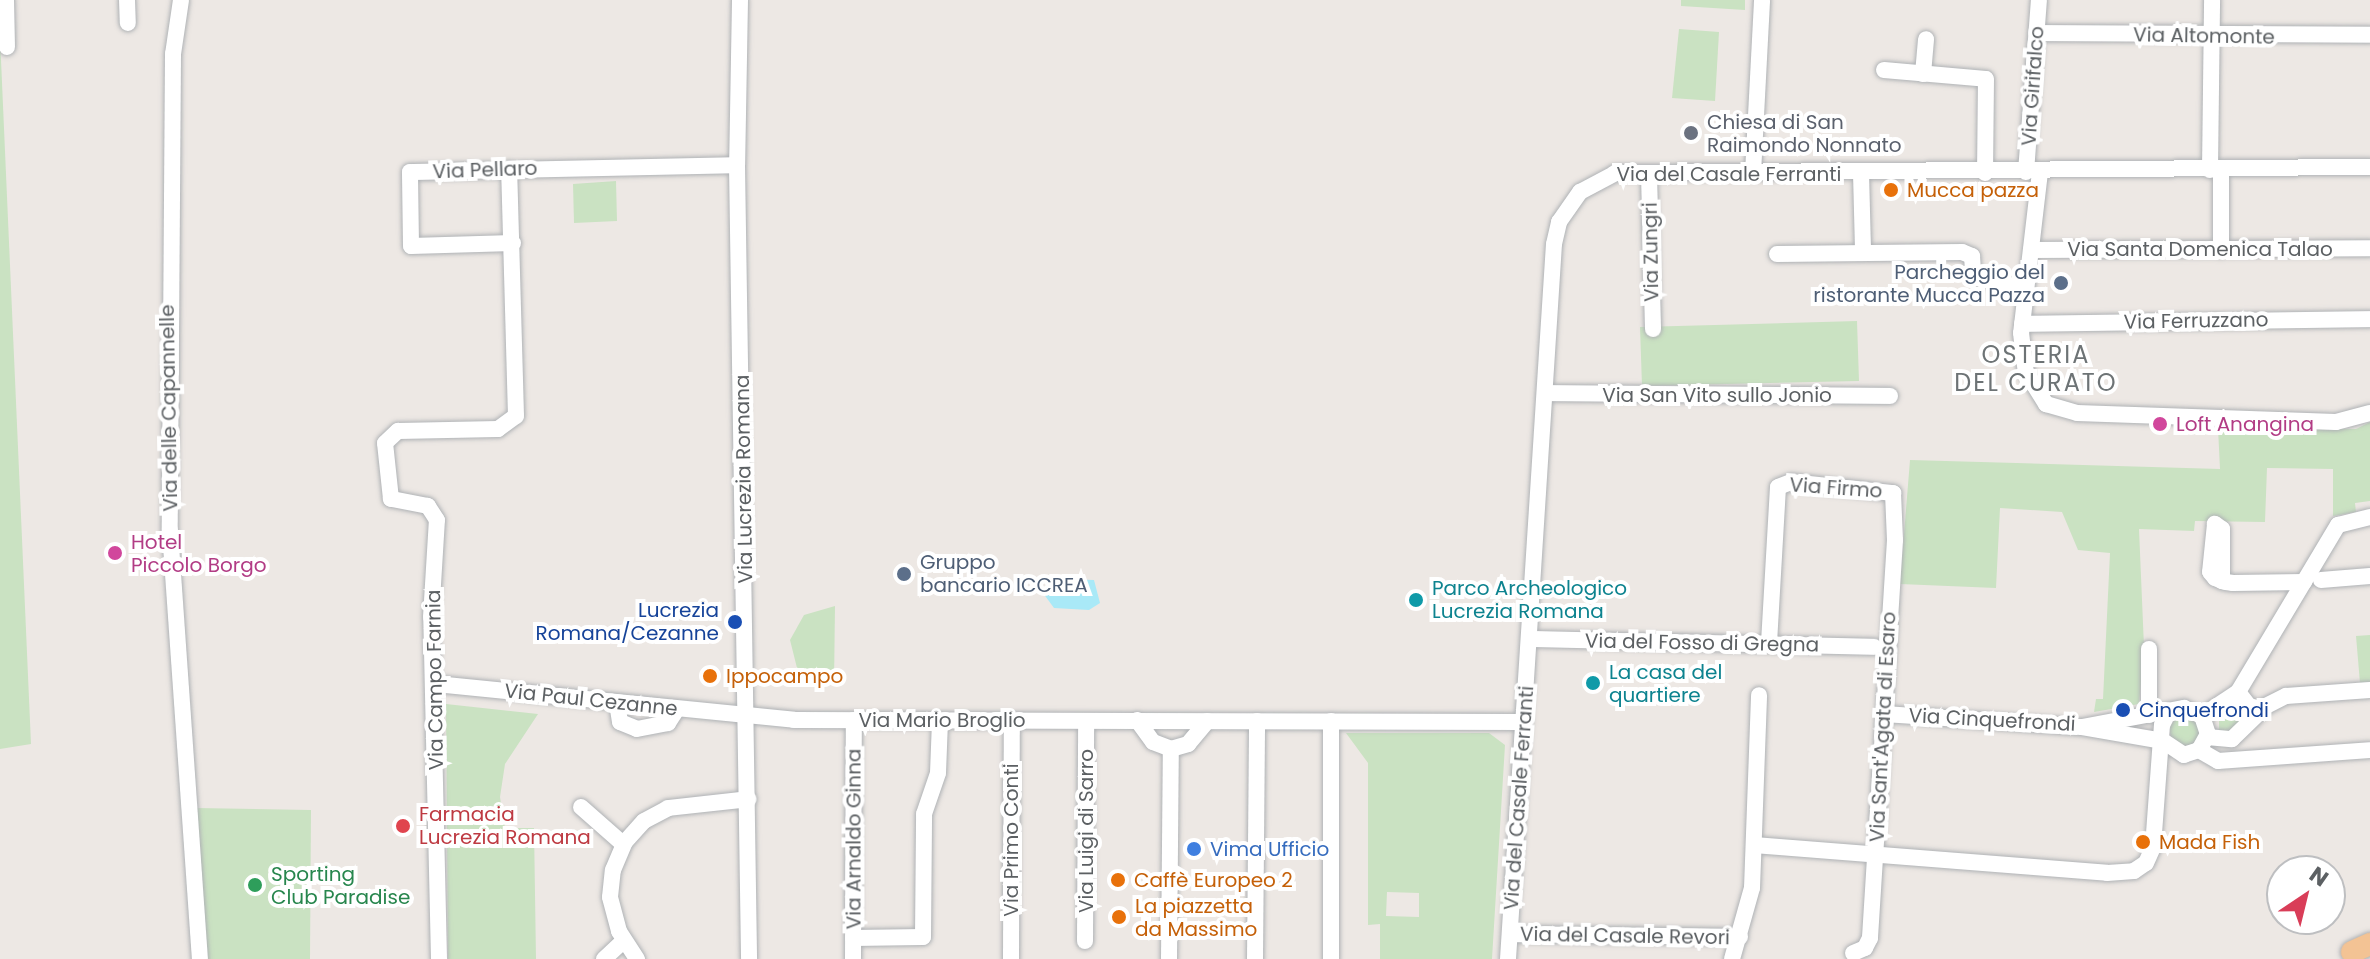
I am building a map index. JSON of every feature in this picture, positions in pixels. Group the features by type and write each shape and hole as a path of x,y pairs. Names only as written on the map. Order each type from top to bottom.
{"street":[{"path":"6,0 7,47"},
{"path":"127,0 128,23"},
{"name":"Via delle Capannelle","path":"181,0 172,70 170,531 200,959"},
{"name":"Via Lucrezia Romana","path":"740,0 737,165 749,799 749,959"},
{"path":"1753,173 1762,0"},
{"name":"Via Girifalco","path":"2039,0 2031,250 2022,324 2024,362 2034,391 2065,412 2336,422 2370,413"},
{"path":"2212,0 2221,250"},
{"name":"Via Altomonte","path":"2037,33 2370,35"},
{"path":"1923,74 1926,39"},
{"path":"1884,70 1986,79 1985,173"},
{"name":"Via Pellaro","path":"513,243 411,246 410,172 737,165"},
{"name":"Via del Casale Ferranti","path":"1508,959 1559,222 1577,195 1602,177 1649,175 2370,167"},
{"name":"Via Campo Farnia","path":"439,959 436,684 431,617 436,515 428,506 391,499 385,443 398,431 498,429 513,421 518,406 509,169"},
{"path":"1861,173 1863,251"},
{"name":"Via Zungri","path":"1649,175 1653,329"},
{"name":"Via Santa Domenica Talao","path":"2031,250 2370,248"},
{"path":"1777,254 1966,252 1981,279 2025,288"},
{"name":"Via Ferruzzano","path":"2022,324 2370,319"},
{"name":"Via San Vito sullo Jonio","path":"1545,393 1890,396"},
{"name":"Via Firmo","path":"1763,651 1775,495 1780,485 1879,487 1893,493"},
{"name":"Via Sant'Agata di Esaro","path":"1853,953 1865,948 1870,938 1896,517 1893,493"},
{"path":"2265,707 2249,706 2238,692 2338,525 2370,517"},
{"path":"2321,580 2370,576"},
{"path":"2222,581 2304,582"},
{"name":"Via del Fosso di Gregna","path":"1530,639 1763,651 1874,647"},
{"path":"2149,649 2149,715"},
{"name":"Via Paul Cezanne","path":"436,684 747,716"},
{"path":"2159,784 2197,748 2232,739 2265,707 2286,696 2370,690"},
{"name":"Via Cinquefrondi","path":"1884,714 2082,727 2149,715 2198,713 2238,692"},
{"path":"1732,959 1752,888 1759,695"},
{"path":"617,703 620,722 637,729 668,723 677,709"},
{"path":"2197,748 2198,713"},
{"path":"1754,845 1875,852 2115,874 2146,863 2154,843 2167,715"},
{"name":"Via Mario Broglio","path":"747,716 940,721 1524,722"},
{"name":"Via Arnaldo Ginna","path":"853,959 854,720"},
{"path":"1137,720 1153,742 1171,749 1188,744 1207,721"},
{"path":"853,938 923,937 924,814 938,773 940,721"},
{"name":"Via Primo Conti","path":"1011,959 1012,721"},
{"name":"Via Luigi di Sarro","path":"1085,941 1086,721"},
{"path":"1255,959 1257,721"},
{"path":"1331,721 1331,959"},
{"path":"1501,722 1521,749"},
{"path":"2082,727 2197,748 2218,761 2370,750"},
{"path":"1169,959 1171,749"},
{"path":"637,959 623,941 610,885 623,844 644,821 668,808 749,799"},
{"path":"581,807 623,844"},
{"name":"Via del Casale Revori","path":"1510,934 1740,937"},
{"path":"604,959 623,941"}],"green space":[{"path":"1681,0 1745,0 1745,10 1681,6"},
{"path":"1679,29 1719,32 1715,101 1672,98"},
{"path":"0,37 31,744 0,749"},
{"path":"616,181 617,221 574,223 573,184"},
{"path":"1857,321 1859,381 1642,386 1640,327"},
{"path":"2370,422 2370,501 2355,503 2356,512 2333,516 2333,469 2267,468 2265,522 2195,521 2194,531 2139,529 2144,647 2139,704 2094,712 2096,699 2103,699 2110,553 2078,550 2062,512 2000,508 1996,588 1900,584 1910,460 2220,469 2218,428 2356,429"},
{"path":"835,606 834,684 826,684 797,668 790,640 804,615"},
{"path":"2370,635 2370,682 2360,683 2356,636"},
{"path":"2237,703 2248,715 2230,732 2219,731 2219,717"},
{"path":"446,704 538,714 505,764 500,797 505,828 534,828 536,959 448,959"},
{"path":"2185,716 2195,721 2200,731 2195,741 2185,746 2175,741 2170,731 2175,721"},
{"path":"1346,733 1489,733 1505,745 1492,959 1380,959 1380,924 1368,925 1368,763","holes":["1387,892 1419,893 1419,917 1386,916"]},
{"name":"Sporting Club Paradise","path":"196,808 311,810 310,959 205,959"}],"water":[{"path":"1059,579 1094,580 1100,603 1089,610 1054,608 1043,593"}],"place":[{"name":"Chiesa di San Raimondo Nonnato","path":"1691,133"},
{"name":"Mucca pazza","path":"1891,190"},
{"name":"Parcheggio del ristorante Mucca Pazza","path":"2061,283"},
{"name":"Loft Anangina","path":"2160,424"},
{"name":"Hotel Piccolo Borgo","path":"115,553"},
{"name":"Gruppo bancario ICCREA","path":"904,574"},
{"name":"Parco Archeologico Lucrezia Romana","path":"1416,600"},
{"name":"Lucrezia Romana/Cezanne","path":"735,622"},
{"name":"Ippocampo","path":"710,676"},
{"name":"La casa del quartiere","path":"1593,683"},
{"name":"Cinquefrondi","path":"2123,710"},
{"name":"Farmacia Lucrezia Romana","path":"403,826"},
{"name":"Mada Fish","path":"2143,842"},
{"name":"Vima Ufficio","path":"1194,849"},
{"name":"Caffè Europeo 2","path":"1118,880"},
{"name":"Sporting Club Paradise","path":"255,885"},
{"name":"La piazzetta da Massimo","path":"1119,917"}],"district":[{"name":"OSTERIA DEL CURATO","path":"2036,369"}]}
